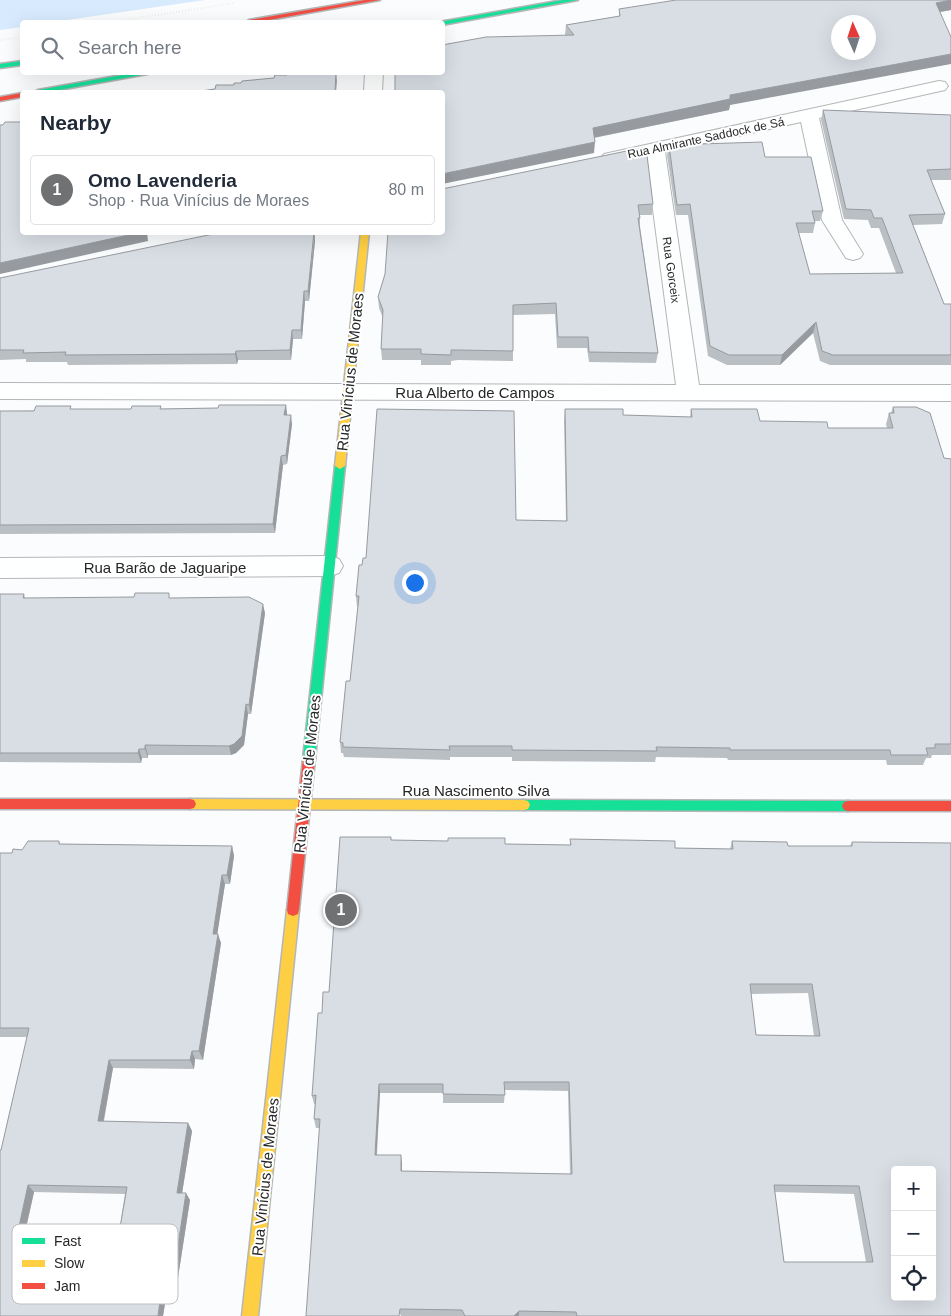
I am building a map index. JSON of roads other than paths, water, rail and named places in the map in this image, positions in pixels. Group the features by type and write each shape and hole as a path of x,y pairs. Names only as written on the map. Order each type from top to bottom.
{"main road":[{"path":"261,20 377,0"},
{"path":"445,22 575,0"},
{"path":"0,66 20,62"},
{"path":"48,90 121,76"},
{"path":"0,99 20,95"},
{"name":"Rua Vinícius de Moraes","path":"250,1316 365,235"},
{"name":"Rua Nascimento Silva","path":"0,804 951,806"}],"street":[{"path":"373,90 374,75"},
{"name":"Rua Almirante Saddock de Sá","path":"597,160 809,116 939,86"},
{"path":"809,116 832,220 853,254"},
{"name":"Rua Gorceix","path":"655,149 688,391"},
{"name":"Rua Alberto de Campos","path":"0,391 951,393"},
{"name":"Rua Barão de Jaguaripe","path":"0,568 330,566"}],"water":[{"path":"0,0 205,0 67,20 20,20 20,27 0,30"}],"place":[{"name":"Omo Lavenderia","path":"341,910"}]}
